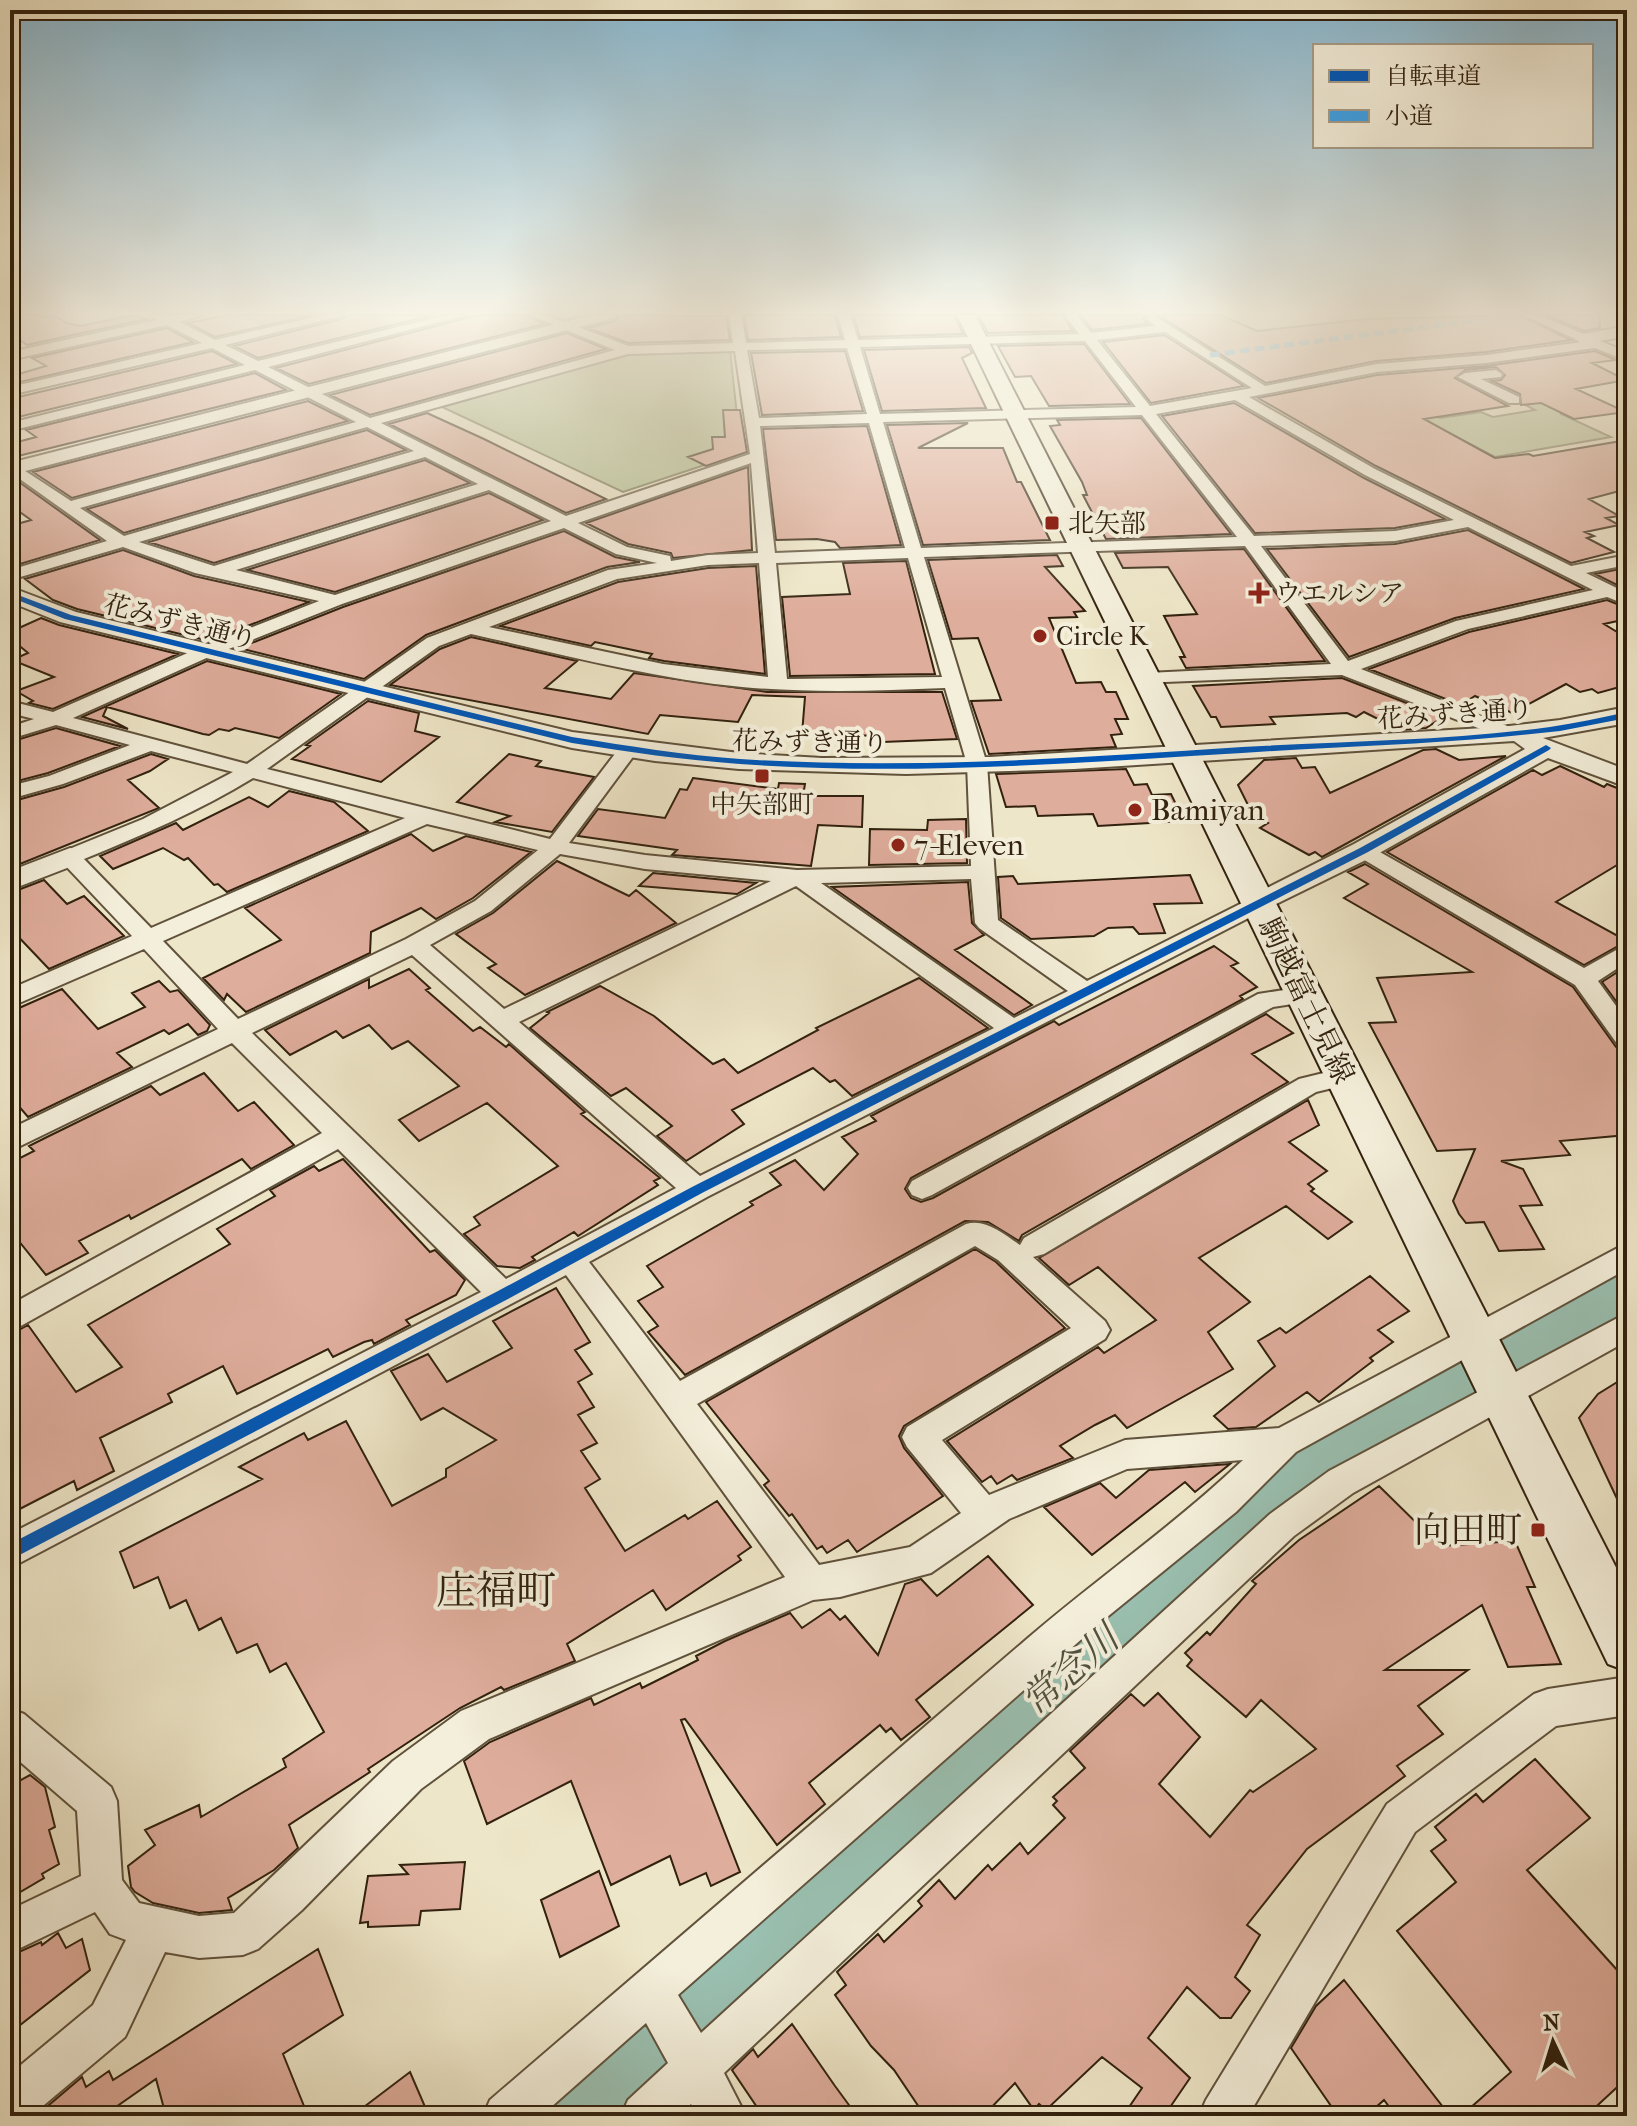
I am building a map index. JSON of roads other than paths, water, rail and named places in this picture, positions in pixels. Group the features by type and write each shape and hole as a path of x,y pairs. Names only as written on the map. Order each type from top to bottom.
{"main road":[{"name":"駒越富士見線","path":"1018,415 1183,754 1627,1645"}],"street":[{"path":"10,427 61,414"},
{"path":"11,467 216,414"},
{"path":"352,414 565,519 622,551 656,558 766,559 1395,536 1470,522"},
{"path":"68,507 396,414"},
{"path":"751,414 758,456 778,684"},
{"path":"873,414 977,764 987,923 1086,992"},
{"path":"752,422 1043,414"},
{"path":"1150,414 1344,669 1627,779"},
{"path":"1270,414 1370,472 1627,600"},
{"path":"10,575 426,452"},
{"path":"10,733 52,720 205,652 336,600 565,519 758,456"},
{"path":"11,467 122,543 201,569 336,600"},
{"path":"215,571 491,484"},
{"path":"1364,537 1381,558"},
{"path":"10,881 151,824 207,797 250,771 433,642 614,574 708,560"},
{"path":"1570,571 1627,560"},
{"path":"1147,679 1344,669 1462,625 1610,591"},
{"name":"花みずき通り","path":"10,594 68,617 572,740 628,750 776,766 977,764 1183,754 1538,731 1627,715"},
{"path":"469,628 645,667 778,684 855,686 951,682"},
{"path":"10,707 425,817 555,847 645,862 797,877 982,872"},
{"path":"10,793 56,780 148,745"},
{"path":"10,1552 503,1295 697,1190 1364,850 1546,748"},
{"path":"10,1141 414,944 483,906 555,847 628,750"},
{"path":"10,999 425,817"},
{"path":"1364,850 1584,979 1627,1039"},
{"path":"70,857 234,1030 503,1295"},
{"path":"500,1021 797,877"},
{"path":"797,877 1013,1029"},
{"path":"414,944 697,1190"},
{"path":"1584,979 1627,951"},
{"path":"922,1188 1267,1000 1303,995"},
{"path":"1034,1246 1308,1085 1344,1077"},
{"path":"10,1320 341,1135"},
{"path":"675,1400 976,1232 1008,1252 1094,1330 919,1437 985,1516"},
{"path":"506,2116 1088,1610 1224,1501 1284,1442 1627,1255"},
{"path":"569,1257 811,1583"},
{"path":"644,2116 1282,1525 1341,1482 1627,1326"},
{"path":"10,1728 97,1801 102,1887 125,1919 154,1929 199,1937 243,1934 407,1775 475,1725 811,1583 840,1580 918,1561 997,1508 1125,1455 1284,1442"},
{"path":"1222,2116 1401,1818 1548,1708 1627,1696"},
{"path":"10,1932 102,1887"},
{"path":"10,2104 109,2021 154,1929"},
{"path":"651,1989 723,2116"}],"waterway":[{"name":"常念川","path":"562,2116 720,1973 1293,1475 1627,1294"}],"place":[{"name":"北矢部","path":"1052,523"},
{"name":"ウエルシア","path":"1259,593"},
{"name":"Circle K","path":"1040,636"},
{"name":"中矢部町","path":"762,776"},
{"name":"Bamiyan","path":"1135,810"},
{"name":"7-Eleven","path":"898,845"},
{"name":"向田町","path":"1538,1530"}],"district":[{"name":"庄福町","path":"496,1591"}]}
